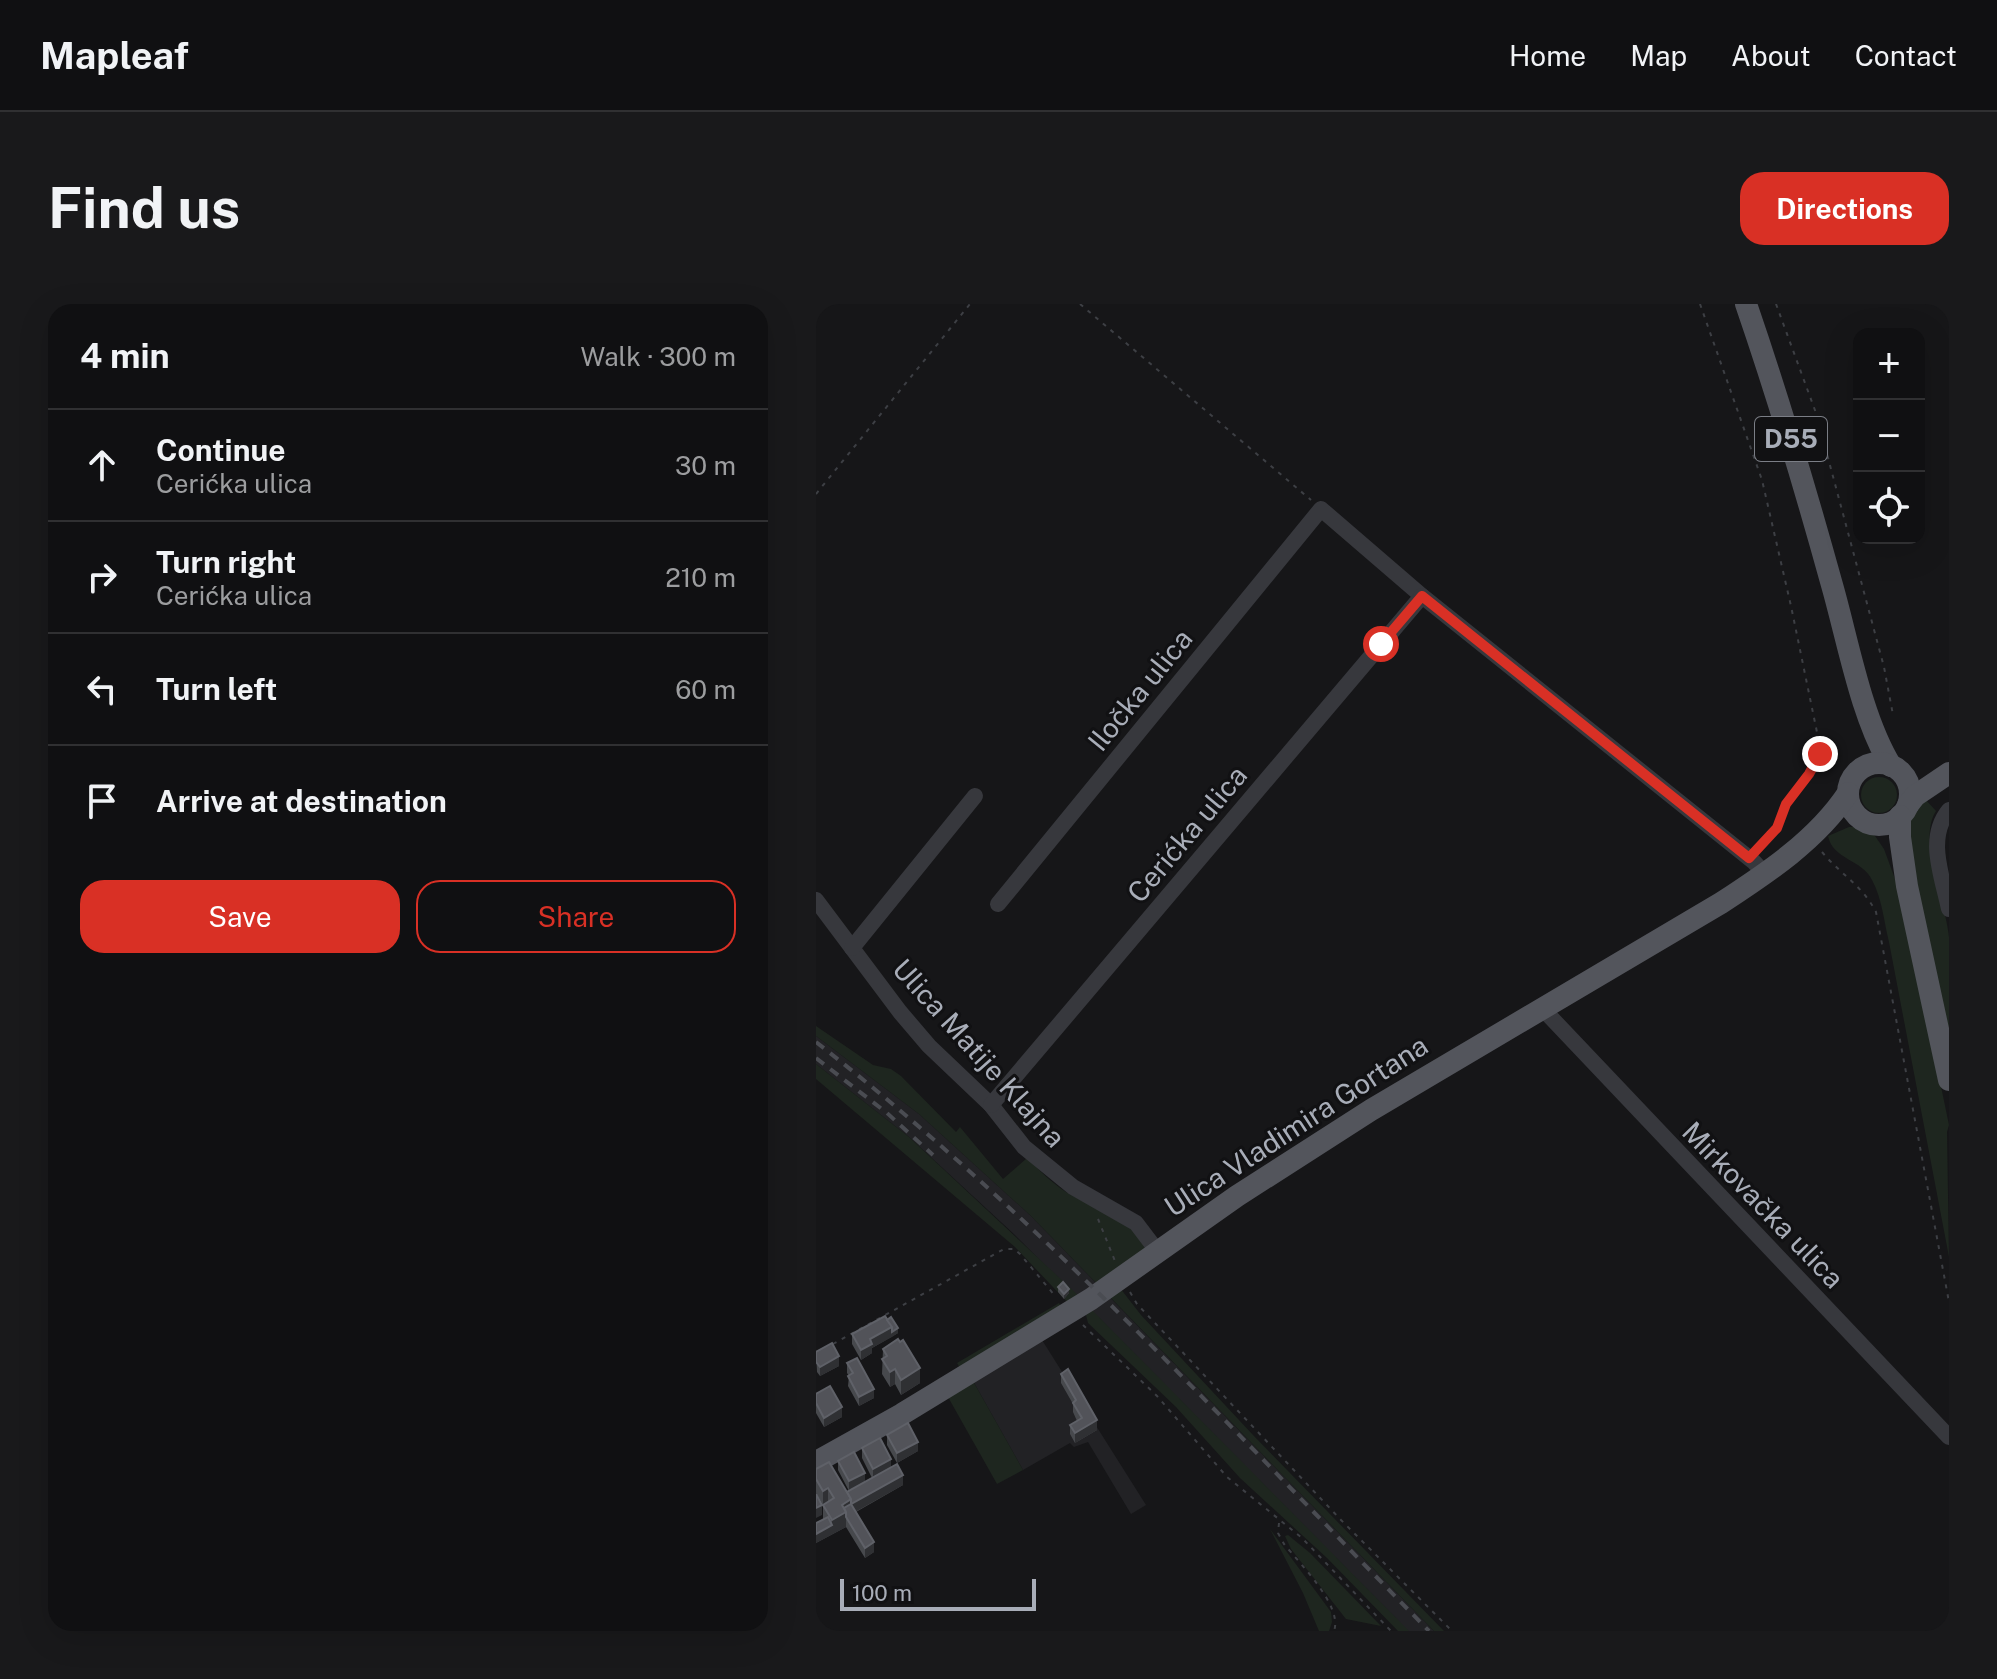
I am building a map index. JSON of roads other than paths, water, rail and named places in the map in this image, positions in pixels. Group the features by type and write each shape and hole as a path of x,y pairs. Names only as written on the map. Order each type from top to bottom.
{"main road":[{"name":"D55","path":"1746,304 1795,452 1862,693 1878,739 1909,787 1900,837 1907,886 1949,1080"},
{"name":"D55","path":"1862,693 1864,748 1860,769 1849,784 1848,793 1853,812 1885,841 1907,886"},
{"path":"1860,769 1880,763 1917,774 1949,770"},
{"path":"1866,822 1892,822 1915,796 1949,770"},
{"name":"Ulica Vladimira Gortana","path":"1807,840 1848,793"},
{"name":"Ulica Vladimira Gortana","path":"816,1462 902,1414 1070,1312 1237,1196 1371,1110 1721,903 1757,866 1850,820 1866,822"}],"street":[{"name":"Iločka ulica","path":"998,904 1321,509 1422,596"},
{"path":"1422,596 1757,866"},
{"name":"Cerićka ulica","path":"991,1105 1422,596"},
{"path":"852,948 975,796"},
{"path":"1949,810 1939,822 1935,840 1949,909"},
{"name":"Ulica Matije Klajna","path":"816,900 900,1012 929,1046 991,1105 1024,1147 1064,1180 1136,1223 1158,1252"},
{"name":"Mirkovačka ulica","path":"1541,1007 1949,1437"}],"railway":[{"path":"816,1042 898,1109 1056,1251 1429,1631"},
{"path":"816,1058 887,1113 933,1155"}]}
